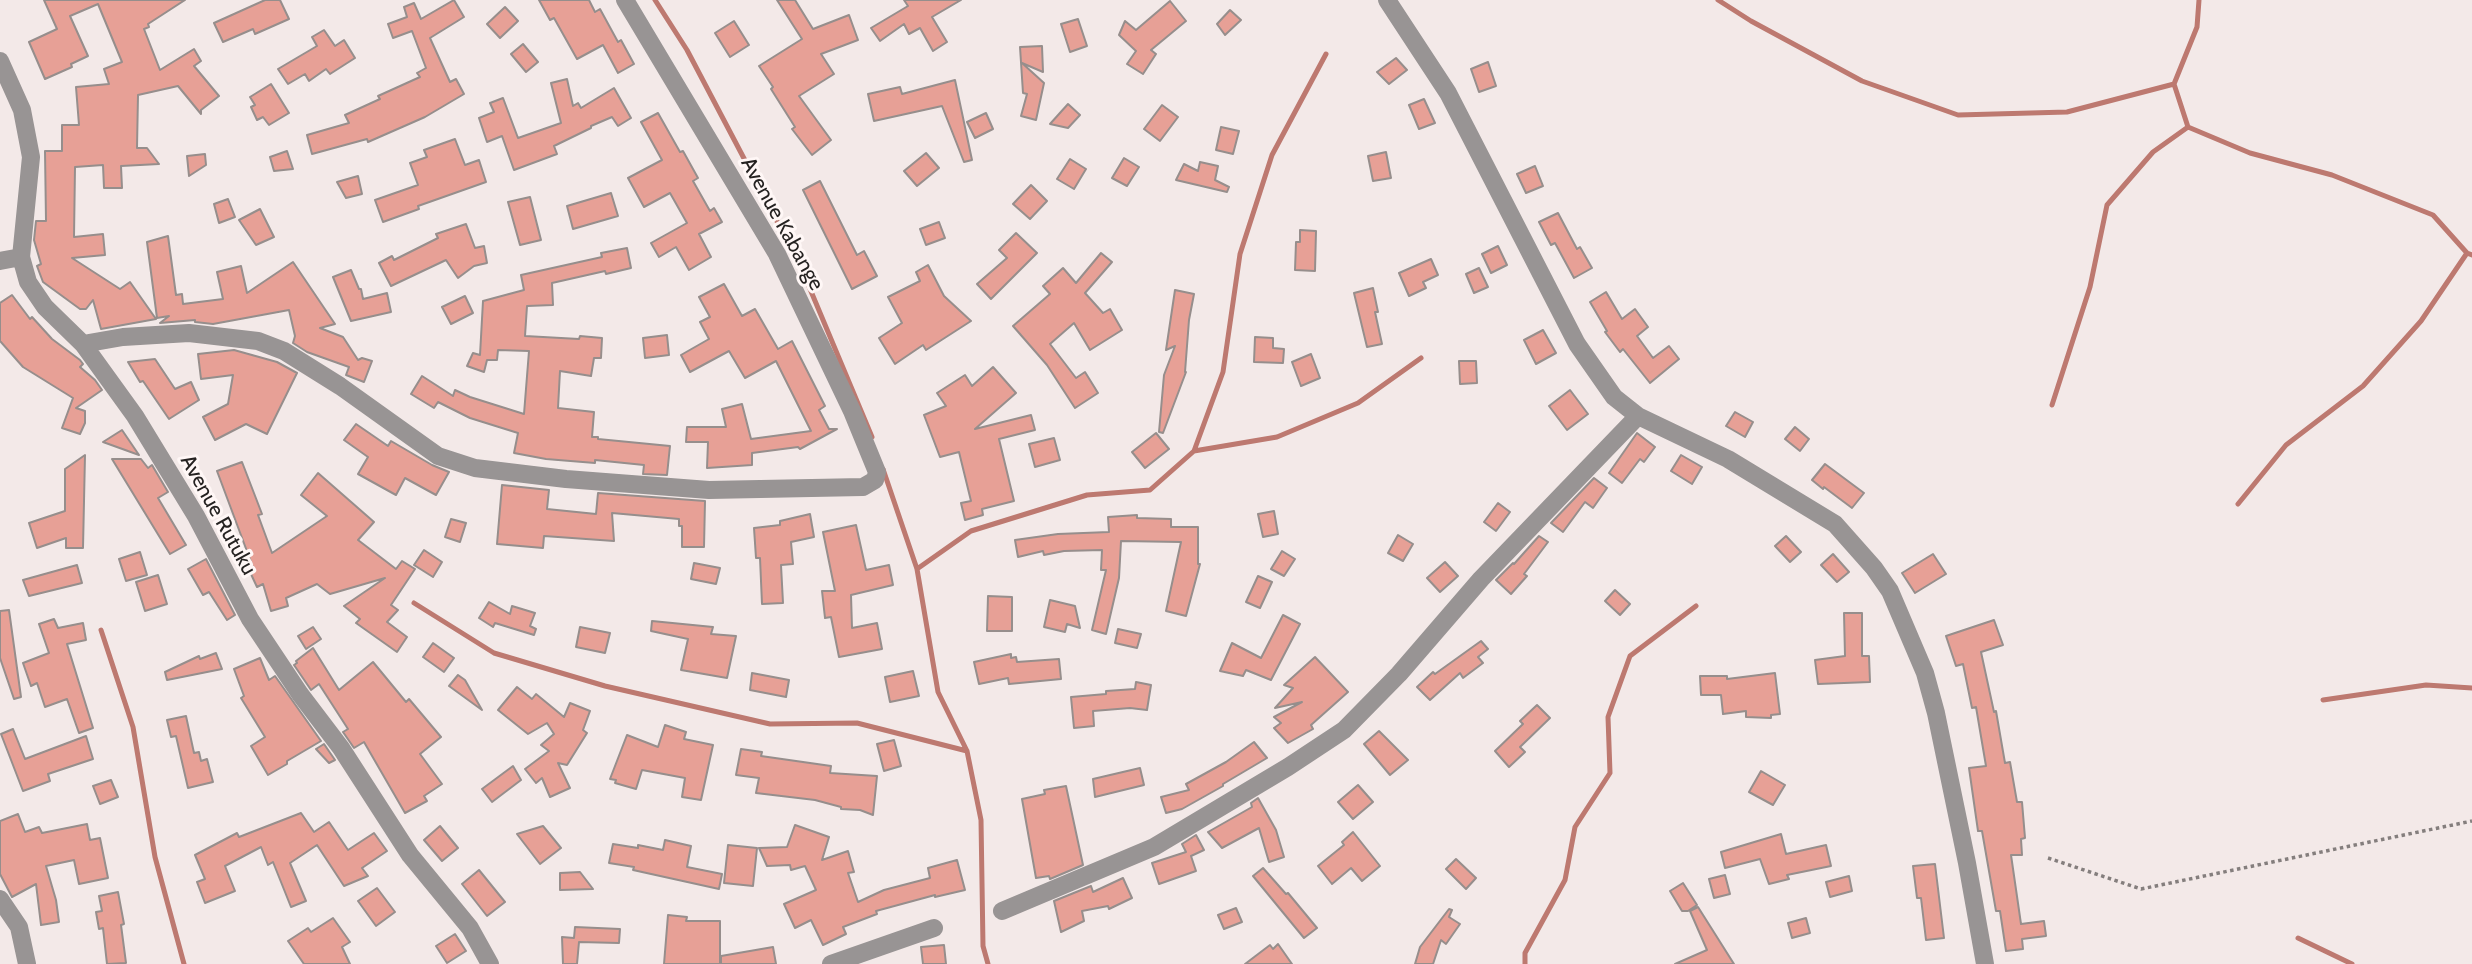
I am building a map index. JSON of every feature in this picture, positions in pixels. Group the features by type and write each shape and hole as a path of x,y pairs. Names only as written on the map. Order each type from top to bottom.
{"street":[{"name":"Avenue Kabange","path":"83,344 123,337 189,333 258,341 284,351 340,386 438,456 475,468 566,479 709,490 863,487 875,480 877,472 852,411 777,254 625,0"},
{"path":"1387,0 1448,93 1577,344 1614,397 1639,416 1728,459 1835,524 1874,568 1890,591 1925,673 1936,713 1985,964"},
{"name":"Avenue Rutuku","path":"0,61 22,110 31,157 21,257 28,282 45,307 83,344 135,416 196,516 257,630 341,748 410,855 470,928 490,964"},
{"path":"0,261 21,257"},
{"path":"1002,911 1154,847 1288,767 1344,730 1399,674 1481,579 1639,416"},
{"path":"0,899 19,927 27,964"},
{"path":"831,964 934,928"}],"path":[{"path":"2048,858 2141,888 2472,821"}],"building":[{"path":"44,0 185,0 144,29 160,70 194,49 201,61 194,66 219,96 201,110 201,114 178,86 138,95 137,148 147,148 159,164 121,166 122,188 104,188 103,165 75,167 74,237 103,234 105,255 72,258 120,289 130,282 156,319 101,329 93,300 86,309 80,309 43,282 37,266 41,264 34,240 36,221 46,221 45,151 62,151 62,125 79,125 76,87 109,84 104,69 122,62 98,4 70,16 88,56 71,64 72,67 45,79 29,42 57,29"},
{"path":"265,0 280,0 289,19 255,34 253,29 223,42 214,23"},
{"path":"454,0 464,17 430,38 450,82 456,79 464,94 425,117 368,142 367,139 312,154 307,135 349,123 345,115 420,77 417,73 426,68 412,31 393,38 388,24 407,17 404,7 414,3 421,19"},
{"path":"539,0 589,0 595,12 600,9 634,64 618,73 603,45 577,59 554,18 550,20"},
{"path":"777,0 795,0 813,29 849,15 858,40 821,54 834,74 799,96 831,140 812,155 792,129 795,127 759,66 802,39"},
{"path":"904,0 961,0 932,17 947,42 933,51 920,28 909,34 904,24 880,41 871,28 908,6"},
{"path":"1170,1 1186,21 1151,50 1156,54 1143,74 1127,64 1136,51 1119,35 1125,21 1136,30"},
{"path":"505,7 518,21 500,38 487,24"},
{"path":"1230,10 1241,20 1225,35 1217,24"},
{"path":"1078,19 1087,46 1070,52 1061,24"},
{"path":"734,21 749,45 730,57 715,33"},
{"path":"324,30 335,46 344,40 355,58 330,74 326,69 309,81 305,74 288,84 278,69 317,46 312,37"},
{"path":"523,44 538,62 526,72 511,54"},
{"path":"1042,46 1043,72 1022,63 1044,83 1036,120 1021,116 1027,94 1023,93 1020,47"},
{"path":"1396,58 1407,70 1389,84 1377,72"},
{"path":"1488,62 1496,86 1479,92 1471,69"},
{"path":"567,79 573,106 578,103 581,108 614,88 631,118 618,126 612,117 591,126 554,146 557,154 514,170 502,136 487,142 479,118 494,112 490,103 503,98 518,138 561,123 551,83"},
{"path":"955,80 972,160 964,162 942,106 874,121 868,94 900,87 902,94"},
{"path":"271,84 289,113 269,125 263,117 257,120 251,107 255,105 250,97"},
{"path":"1424,99 1435,123 1419,129 1409,105"},
{"path":"1068,104 1080,115 1068,128 1050,124"},
{"path":"1162,105 1178,117 1160,141 1144,129"},
{"path":"658,113 698,178 693,181 710,211 714,208 722,222 699,234 711,257 689,270 676,247 659,257 651,243 687,223 670,193 644,207 628,178 662,160 641,122"},
{"path":"986,113 993,129 975,138 967,122"},
{"path":"1221,127 1239,131 1233,154 1216,150"},
{"path":"455,139 465,165 479,160 486,182 418,206 419,209 383,222 375,200 418,185 410,163 427,157 424,150"},
{"path":"287,151 293,169 274,171 270,157"},
{"path":"1386,152 1391,178 1373,181 1368,156"},
{"path":"926,153 939,168 917,186 904,171"},
{"path":"205,154 206,165 189,176 187,156"},
{"path":"1124,158 1139,167 1127,186 1112,178"},
{"path":"1070,159 1086,169 1074,189 1057,179"},
{"path":"1200,162 1218,166 1215,180 1229,187 1227,192 1176,180 1184,164 1198,171"},
{"path":"1535,166 1543,186 1526,193 1517,174"},
{"path":"358,176 362,194 346,198 337,182"},
{"path":"820,181 857,255 864,251 877,276 852,289 803,190"},
{"path":"1031,185 1047,201 1030,219 1013,204"},
{"path":"611,193 618,216 573,229 567,206"},
{"path":"530,197 541,240 520,245 508,202"},
{"path":"228,199 235,217 219,223 214,204"},
{"path":"260,209 274,237 256,245 239,220"},
{"path":"1558,213 1577,249 1580,247 1592,268 1574,278 1555,243 1551,245 1539,222"},
{"path":"939,222 945,238 926,245 920,229"},
{"path":"466,224 475,248 484,246 487,263 474,266 458,278 446,260 391,286 379,263 392,256 394,260 438,238 436,234"},
{"path":"1300,230 1316,231 1315,271 1295,270 1296,242 1300,242"},
{"path":"1016,233 1037,253 991,299 977,284 1007,258 999,250"},
{"path":"168,236 176,295 182,294 183,304 223,299 217,272 241,266 247,293 293,262 335,324 320,328 343,337 358,360 362,358 372,361 364,382 346,375 349,367 307,352 293,343 295,336 289,310 213,324 195,320 160,323 169,316 157,318 147,242"},
{"path":"1498,246 1507,265 1491,273 1482,254"},
{"path":"627,248 631,268 552,283 553,305 527,306 525,336 602,338 601,358 594,358 591,376 560,371 558,408 594,412 592,437 670,446 667,475 643,474 644,465 546,459 514,453 518,433 470,418 438,402 434,408 411,394 422,376 453,396 455,390 524,414 529,351 498,350 497,360 487,360 484,372 467,366 473,353 480,355 483,301 524,290 521,275 602,257 601,253"},
{"path":"1101,253 1112,262 1085,293 1103,313 1110,309 1122,330 1090,350 1074,323 1050,344 1076,378 1085,372 1098,393 1075,408 1047,365 1013,326 1050,294 1043,286 1063,268 1076,283"},
{"path":"1431,259 1438,275 1423,282 1426,288 1409,296 1399,273"},
{"path":"928,265 944,296 971,321 926,350 923,345 895,364 879,338 902,323 888,297 920,281 916,272"},
{"path":"1479,268 1488,287 1474,293 1466,274"},
{"path":"351,270 363,299 387,293 391,312 351,321 333,277"},
{"path":"724,284 742,316 755,309 778,349 792,341 825,406 819,410 829,429 837,429 800,449 798,447 752,453 752,465 707,468 708,442 686,442 687,427 726,427 722,409 742,404 751,439 811,431 776,361 745,378 729,351 690,372 681,355 709,339 700,322 710,317 699,297"},
{"path":"1373,288 1382,344 1367,347 1354,293"},
{"path":"1175,290 1194,294 1189,320 1186,372 1163,433 1159,432 1164,375 1175,346 1166,350"},
{"path":"1606,292 1622,319 1635,309 1648,327 1637,336 1653,358 1669,346 1679,359 1650,383 1623,349 1620,352 1605,332 1607,331 1590,302"},
{"path":"12,295 30,319 32,317 52,339 80,360 83,364 80,367 102,390 76,408 85,411 85,423 80,434 62,428 73,398 23,367 0,341 0,303"},
{"path":"465,296 473,313 451,324 442,307"},
{"path":"1543,330 1556,353 1536,364 1524,340"},
{"path":"667,335 669,355 645,358 643,338"},
{"path":"1255,337 1273,338 1273,348 1284,349 1283,363 1254,362"},
{"path":"234,350 277,362 297,373 267,434 246,424 215,440 203,417 228,404 233,375 201,379 198,354"},
{"path":"1311,354 1320,378 1301,386 1292,362"},
{"path":"155,359 175,389 191,382 199,400 169,419 128,362"},
{"path":"1459,361 1476,361 1477,383 1460,384"},
{"path":"993,367 1016,393 975,429 1031,415 1035,430 999,439 1014,501 982,509 983,515 965,520 961,503 971,501 959,452 940,457 924,415 946,406 937,393 965,375 972,386"},
{"path":"1570,390 1588,414 1567,430 1549,406"},
{"path":"1735,412 1753,422 1745,437 1726,426"},
{"path":"356,424 388,446 391,441 449,472 436,495 405,478 396,495 358,474 368,457 344,440"},
{"path":"1795,427 1809,439 1800,451 1785,439"},
{"path":"122,430 139,455 103,442"},
{"path":"1156,433 1169,449 1145,468 1132,452"},
{"path":"1637,433 1655,447 1644,462 1640,459 1622,483 1609,473"},
{"path":"1054,438 1060,460 1035,467 1029,444"},
{"path":"85,455 83,548 66,548 66,538 37,548 29,523 65,511 65,469"},
{"path":"1681,455 1702,467 1692,484 1671,471"},
{"path":"112,459 141,459 148,468 152,465 168,492 158,498 186,545 170,554"},
{"path":"242,462 262,514 258,515 272,553 327,516 301,495 318,473 374,522 358,540 396,569 402,561 415,569 391,605 398,610 387,622 407,637 397,652 356,623 360,619 344,606 385,578 330,594 317,584 286,598 288,606 271,611 263,584 257,587 250,572 254,570 217,471"},
{"path":"1825,464 1864,493 1852,508 1812,480"},
{"path":"1594,478 1607,488 1593,508 1585,502 1563,532 1551,523"},
{"path":"502,485 549,490 547,509 596,514 598,493 705,501 704,547 682,547 682,526 679,526 679,519 612,513 614,541 544,536 543,548 497,544"},
{"path":"1498,503 1510,512 1496,531 1484,522"},
{"path":"1274,511 1278,534 1263,537 1258,514"},
{"path":"810,514 814,537 791,542 793,564 781,565 783,603 762,604 760,558 756,558 754,528 780,525 780,521"},
{"path":"1137,515 1137,518 1171,519 1171,527 1198,527 1200,564 1186,616 1166,611 1181,542 1121,541 1119,578 1106,634 1092,630 1106,570 1101,570 1102,550 1064,551 1044,555 1043,551 1018,557 1015,540 1058,534 1109,532 1108,517"},
{"path":"451,519 466,523 460,542 445,537"},
{"path":"856,525 866,570 889,565 893,585 851,595 852,628 877,623 882,649 839,657 831,617 825,618 822,591 835,591 823,532"},
{"path":"1398,535 1413,544 1403,561 1388,553"},
{"path":"1539,536 1548,542 1524,574 1527,576 1511,594 1496,580"},
{"path":"1786,536 1801,552 1790,562 1775,546"},
{"path":"424,550 442,562 433,577 414,565"},
{"path":"1282,551 1295,559 1284,576 1271,569"},
{"path":"140,552 147,575 126,581 119,559"},
{"path":"1833,554 1849,572 1837,582 1821,565"},
{"path":"1933,554 1946,574 1915,593 1902,573"},
{"path":"206,559 235,615 227,620 209,592 203,595 188,569"},
{"path":"1445,562 1458,576 1440,592 1427,578"},
{"path":"694,563 720,568 716,584 691,579"},
{"path":"77,565 82,583 29,596 23,580"},
{"path":"158,575 167,604 145,611 136,582"},
{"path":"1258,576 1272,582 1260,608 1246,602"},
{"path":"1615,590 1630,604 1620,615 1605,601"},
{"path":"988,596 1012,597 1012,631 987,631"},
{"path":"1050,600 1075,606 1080,628 1067,624 1065,632 1044,627"},
{"path":"489,602 510,614 512,606 535,613 530,626 536,629 534,635 495,623 493,627 479,618"},
{"path":"9,610 21,697 14,699 0,658 0,611"},
{"path":"1844,613 1862,613 1862,656 1869,656 1870,682 1818,684 1815,660 1845,656"},
{"path":"1283,615 1300,624 1271,680 1246,670 1243,676 1220,671 1232,643 1261,658"},
{"path":"54,619 58,628 83,623 86,640 67,644 93,728 79,733 67,699 45,707 37,683 31,686 23,663 49,653 39,624"},
{"path":"1994,620 2003,645 1981,652 1994,712 1996,711 2005,763 2010,762 2017,802 2022,802 2025,838 2021,839 2022,855 2011,855 2021,924 2044,921 2046,936 2022,939 2023,949 2006,951 1982,831 1978,831 1969,768 1986,766 1976,707 1972,708 1963,664 1956,666 1946,636"},
{"path":"652,621 713,627 711,634 736,636 727,678 681,670 688,639 651,631"},
{"path":"313,627 321,639 306,649 298,636"},
{"path":"580,627 610,633 605,653 576,647"},
{"path":"1118,629 1141,634 1137,648 1115,643"},
{"path":"1481,641 1488,649 1478,657 1483,663 1463,678 1460,673 1430,700 1417,687 1433,672 1435,674"},
{"path":"433,643 454,658 444,672 423,657"},
{"path":"313,648 339,690 373,662 406,702 409,699 441,737 420,754 442,784 424,796 427,801 405,813 364,742 354,748 343,732 348,729 319,684 311,690 294,665"},
{"path":"216,653 222,669 167,680 165,672 199,656 200,659"},
{"path":"1011,654 1011,658 1016,657 1017,662 1059,659 1061,679 1009,684 1008,678 979,684 974,662"},
{"path":"1315,657 1348,692 1311,725 1313,729 1288,743 1274,728 1281,723 1274,717 1302,702 1275,708 1293,688 1284,685"},
{"path":"260,658 269,680 275,676 321,741 268,775 251,746 265,737 241,698 244,696 234,669"},
{"path":"913,671 919,696 890,702 885,677"},
{"path":"752,673 789,680 786,697 750,690"},
{"path":"1775,673 1780,714 1771,715 1771,718 1746,717 1746,711 1723,714 1721,695 1701,695 1700,676 1727,676 1727,679"},
{"path":"458,675 465,680 482,710 449,686"},
{"path":"1136,682 1151,685 1147,710 1130,708 1093,711 1094,726 1074,728 1071,697 1135,689"},
{"path":"517,687 532,699 536,694 564,717 570,703 590,711 583,730 587,733 567,765 558,763 570,788 550,797 542,778 536,783 525,769 549,751 541,745 554,734 547,723 528,734 498,710"},
{"path":"1537,705 1550,718 1520,747 1525,752 1509,767 1495,751 1523,724 1520,721"},
{"path":"186,716 194,753 199,752 201,761 207,759 213,782 188,788 176,736 171,737 167,720"},
{"path":"665,725 686,732 684,739 713,745 701,800 682,797 685,778 642,770 636,789 610,779 627,735 658,747"},
{"path":"13,729 25,759 86,736 93,759 48,774 50,781 23,791 1,734"},
{"path":"1379,731 1408,760 1390,775 1364,744"},
{"path":"894,740 901,766 884,771 877,744"},
{"path":"1254,742 1267,758 1182,809 1166,813 1161,797 1189,790 1186,784 1226,762"},
{"path":"324,744 335,760 329,763 316,749"},
{"path":"741,749 762,752 761,756 831,766 830,773 877,776 873,815 860,810 841,809 815,800 756,793 759,778 736,775"},
{"path":"513,766 521,780 492,802 482,789"},
{"path":"1140,768 1144,785 1095,797 1093,779"},
{"path":"1761,771 1785,785 1773,805 1749,792"},
{"path":"111,780 118,797 100,804 93,786"},
{"path":"1358,785 1373,802 1353,819 1338,802"},
{"path":"1066,786 1083,865 1050,879 1049,876 1036,878 1022,799 1045,794 1044,790"},
{"path":"1258,798 1276,830 1284,857 1269,862 1259,828 1222,848 1208,832 1252,807 1251,803"},
{"path":"301,813 314,832 329,822 348,850 374,833 387,851 362,868 368,876 344,886 317,845 290,863 306,901 291,907 273,862 268,865 261,847 225,866 235,891 205,903 197,882 205,879 195,855 237,833 239,837"},
{"path":"18,814 25,832 39,827 42,833 87,824 90,840 100,838 108,878 79,884 74,860 46,866 59,922 41,925 36,884 12,897 0,874 0,821"},
{"path":"795,825 829,837 822,860 848,851 854,872 848,873 858,902 884,890 930,878 928,868 957,860 965,890 876,911 877,914 843,927 846,934 823,945 811,920 795,928 784,904 816,890 805,866 791,870 790,865 767,866 759,848 787,847"},
{"path":"440,826 458,848 442,861 424,840"},
{"path":"543,826 561,848 540,864 517,834"},
{"path":"1353,832 1380,866 1362,881 1351,868 1332,884 1318,866 1344,845 1342,842"},
{"path":"1781,834 1786,854 1826,845 1831,866 1787,875 1789,879 1769,884 1760,859 1725,868 1721,852"},
{"path":"1196,835 1204,850 1191,856 1196,871 1159,884 1152,863 1186,852 1182,844"},
{"path":"665,840 691,846 687,867 722,874 719,889 609,863 613,844 663,850"},
{"path":"728,845 757,848 753,886 724,883"},
{"path":"1456,859 1476,878 1466,889 1446,869"},
{"path":"1935,864 1944,938 1926,940 1921,898 1917,898 1913,866"},
{"path":"1263,868 1317,928 1304,938 1253,876"},
{"path":"479,870 505,902 487,916 462,884"},
{"path":"580,872 593,889 560,890 560,873"},
{"path":"1725,875 1730,894 1714,898 1709,879"},
{"path":"1849,876 1852,891 1830,897 1826,882"},
{"path":"1123,878 1132,898 1109,909 1108,906 1082,911 1084,921 1061,932 1054,901 1091,886 1093,892"},
{"path":"1683,883 1697,905 1688,911 1682,911 1670,891"},
{"path":"377,888 395,912 376,926 358,901"},
{"path":"118,892 124,924 121,925 126,963 107,964 103,928 99,929 96,912 102,911 99,896"},
{"path":"1698,907 1734,964 1675,964 1707,950 1690,911"},
{"path":"1236,908 1242,922 1224,929 1218,915"},
{"path":"1449,909 1452,910 1449,917 1460,924 1446,944 1441,940 1433,964 1415,964 1420,947"},
{"path":"668,915 687,917 686,921 720,921 720,964 664,964"},
{"path":"333,918 350,942 342,947 350,964 304,964 288,941 308,928 311,932"},
{"path":"1806,918 1810,933 1792,938 1788,923"},
{"path":"575,927 620,929 619,943 579,942 577,964 563,964 562,937 574,938"},
{"path":"455,934 466,951 447,963 436,946"},
{"path":"1278,944 1292,964 1245,964 1270,945 1273,949"},
{"path":"944,945 946,964 923,964 921,947"},
{"path":"773,947 776,964 721,964 721,956"}],"waterway":[{"path":"655,0 687,50 800,265 872,437"},
{"path":"1718,0 1751,21 1862,81 1958,115 2067,112 2174,84"},
{"path":"2199,0 2197,27 2174,84 2188,127 2250,153 2332,175 2433,215 2467,253 2472,255"},
{"path":"917,569 971,531 1087,495 1150,490 1194,451 1223,372 1240,254 1272,155 1326,54"},
{"path":"2052,405 2090,287 2107,205 2153,152 2188,127"},
{"path":"2238,504 2286,445 2363,386 2421,321 2467,253"},
{"path":"1194,451 1277,437 1358,403 1421,358"},
{"path":"883,469 917,569 938,692 967,751 981,820 983,946 988,964"},
{"path":"414,603 494,653 605,686 770,724 857,723 967,751"},
{"path":"1525,964 1525,953 1565,880 1575,827 1610,773 1608,717 1630,656 1696,606"},
{"path":"101,630 133,727 155,857 184,964"},
{"path":"2323,700 2426,685 2472,688"},
{"path":"2298,938 2352,964"}]}
